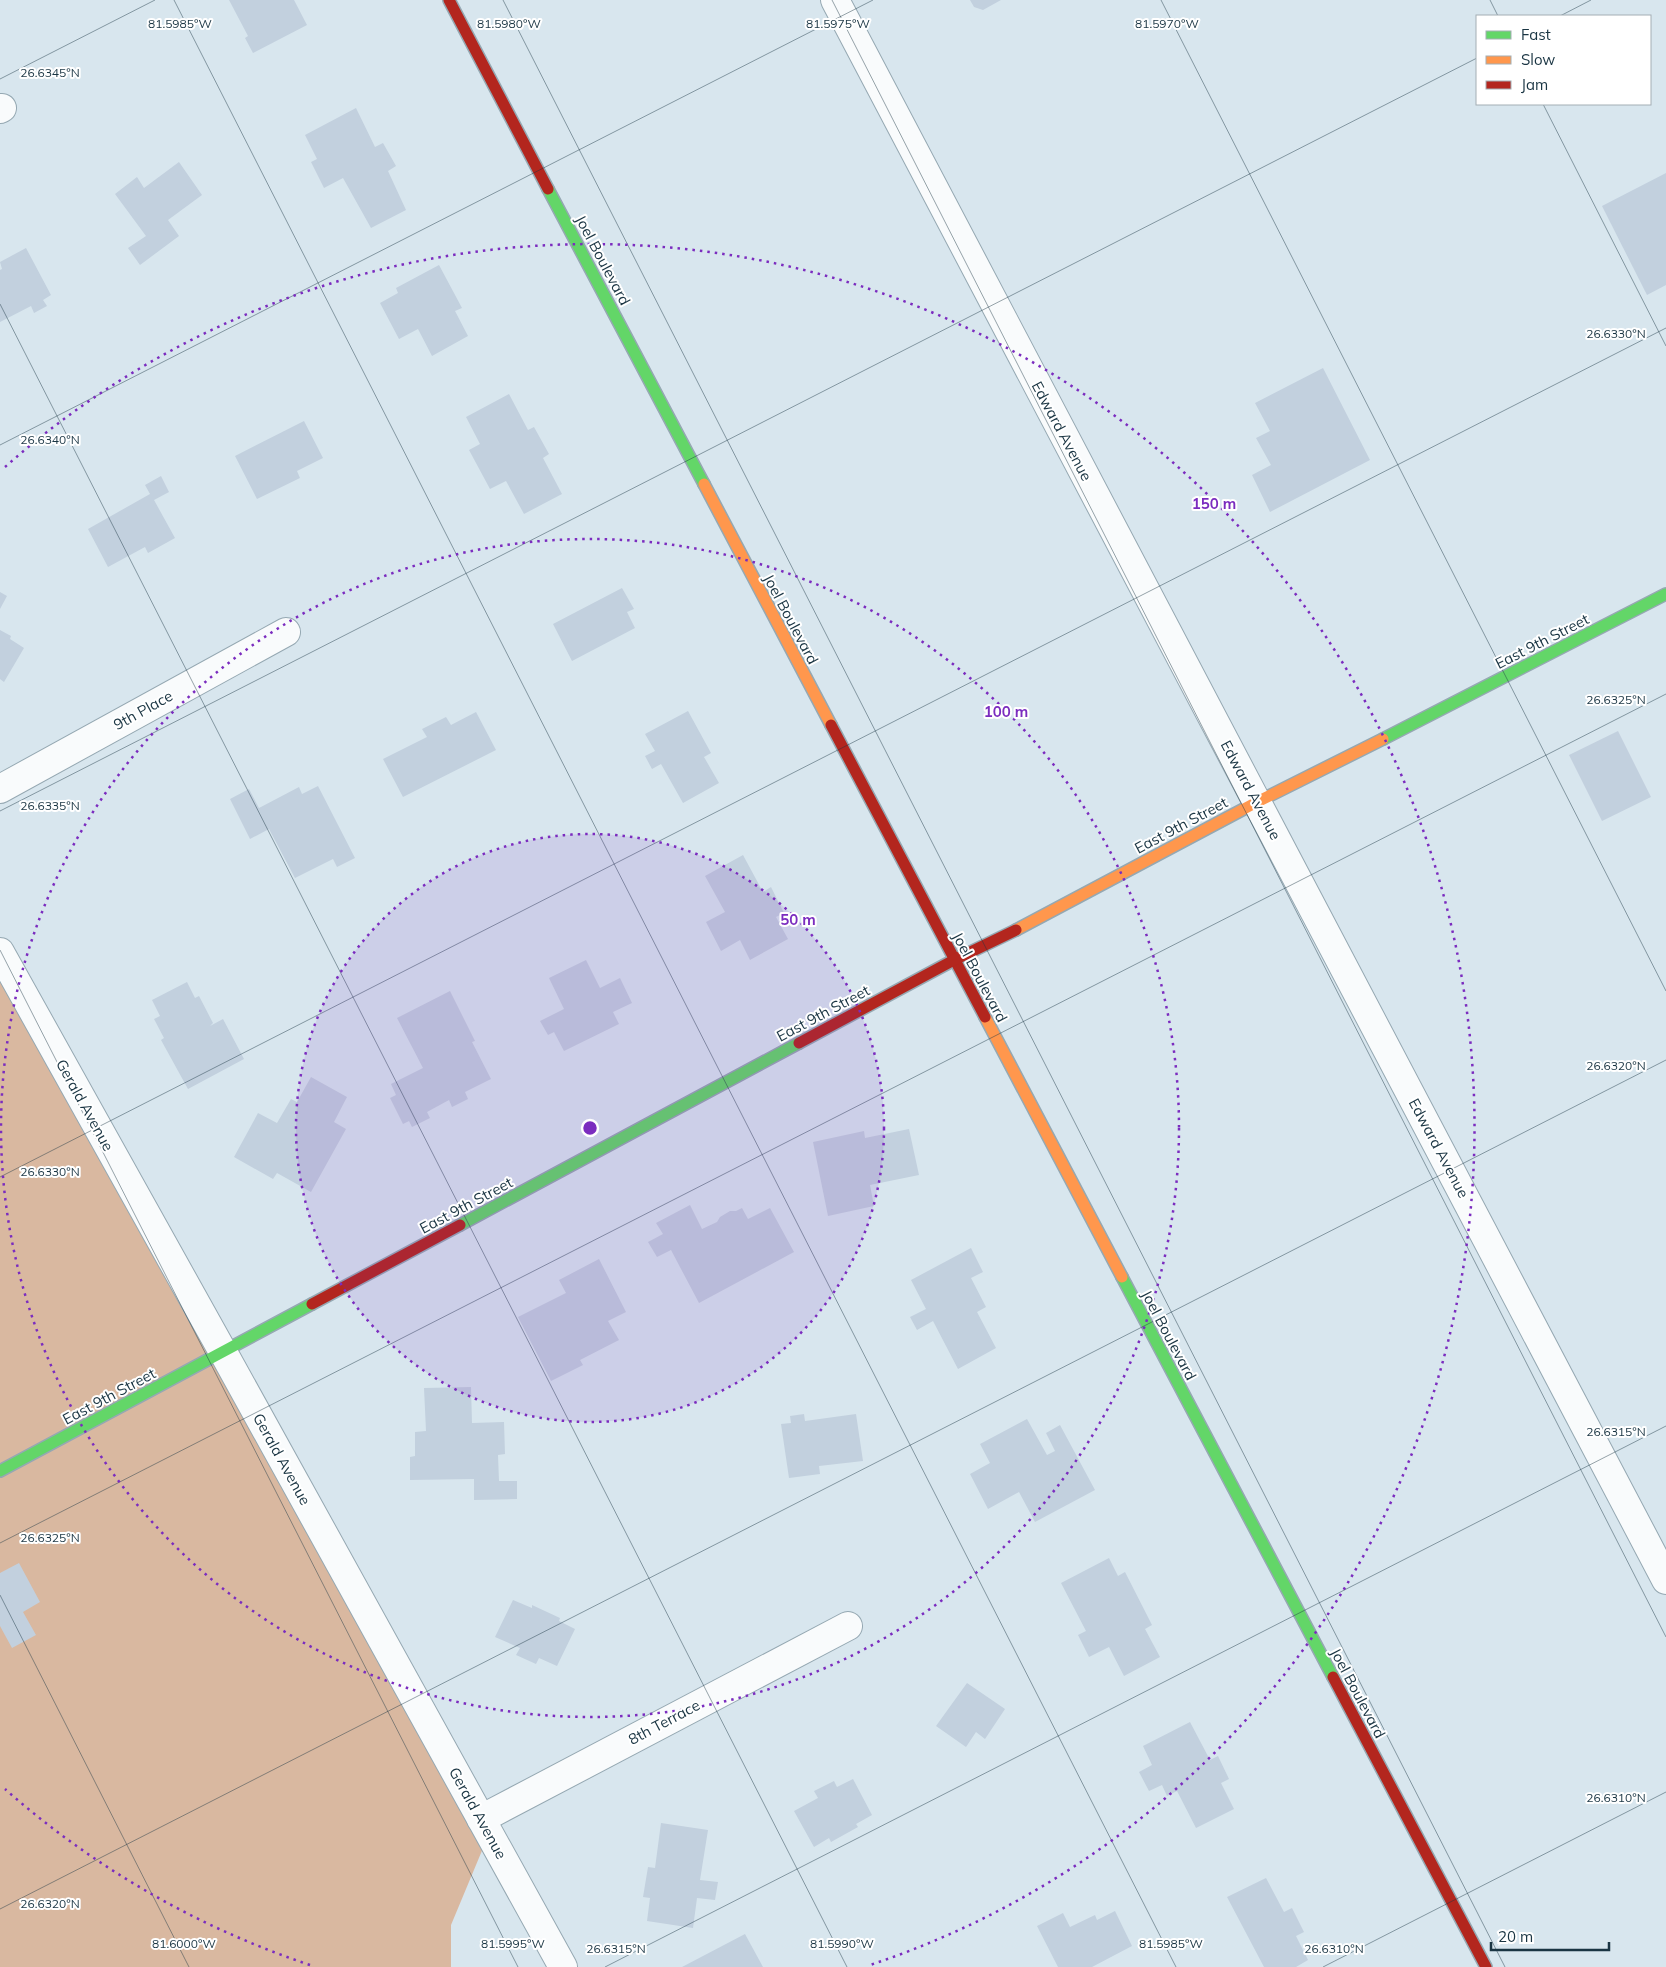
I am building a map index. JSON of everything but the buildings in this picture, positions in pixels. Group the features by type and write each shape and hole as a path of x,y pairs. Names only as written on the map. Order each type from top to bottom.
{"main road":[{"name":"Joel Boulevard","path":"448,0 1486,1967"},
{"name":"East 9th Street","path":"0,1471 954,960 1015,930 1257,802 1666,594"}],"street":[{"name":"Edward Avenue","path":"835,0 1666,1580"},
{"name":"9th Place","path":"0,789 286,632"},
{"name":"Gerald Avenue","path":"0,952 563,1967"},
{"name":"8th Terrace","path":"481,1819 848,1626"}],"shaded area":[{"path":"0,942 491,1829 451,1925 451,1967 0,1967"}],"traffic: fast":[{"path":"548,189 704,484"},
{"path":"1383,739 1666,594"},
{"path":"460,1225 799,1043"},
{"path":"1122,1277 1333,1677"},
{"path":"0,1471 312,1304"}],"traffic: slow":[{"path":"704,484 831,725"},
{"path":"1016,930 1257,802 1383,739"},
{"path":"985,1017 1122,1277"}],"traffic: jam":[{"path":"449,0 548,189"},
{"path":"831,725 985,1017"},
{"path":"799,1043 954,960 1016,930"},
{"path":"312,1304 460,1225"},
{"path":"1333,1677 1486,1967"}]}
